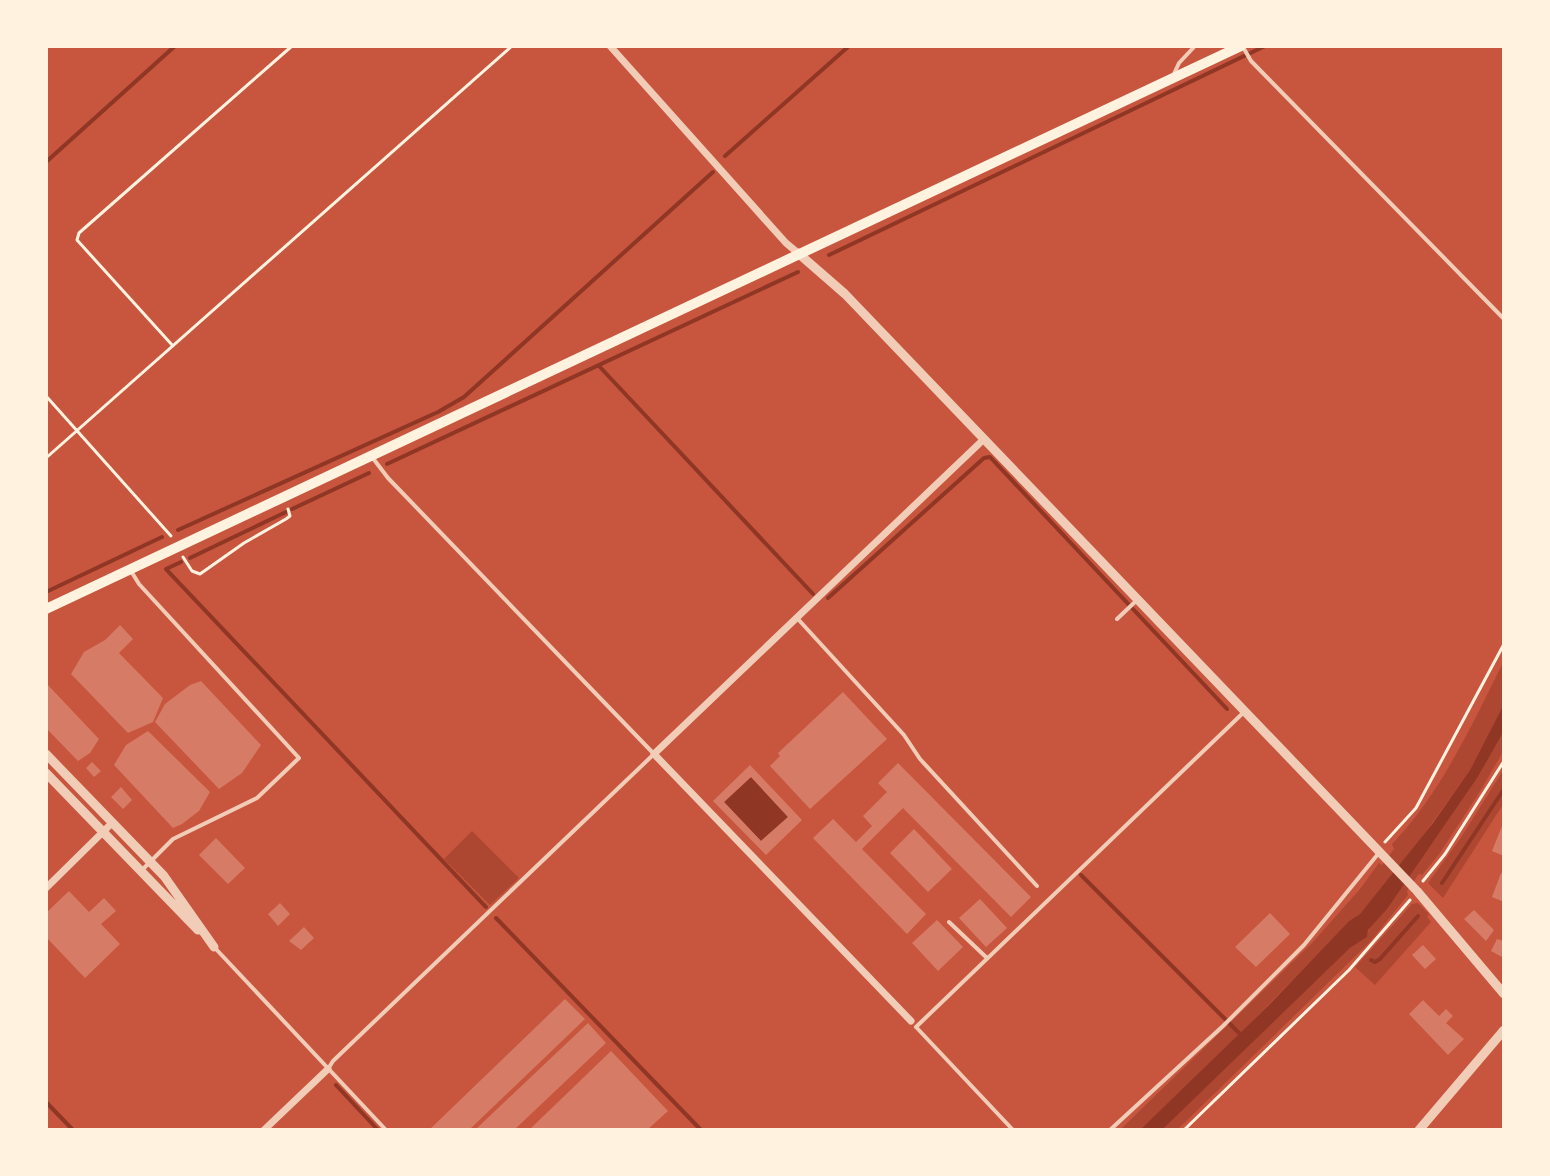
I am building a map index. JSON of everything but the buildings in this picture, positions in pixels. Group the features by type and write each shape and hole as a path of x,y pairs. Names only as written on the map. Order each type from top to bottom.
{"main road":[{"path":"46,609 1242,46"}],"street":[{"path":"610,46 786,243 845,294 1136,602 1381,854 1418,884 1504,994"},
{"path":"914,1024 654,754 984,439"},
{"path":"46,754 150,861 178,894 214,947"},
{"path":"46,773 214,947"},
{"path":"46,888 112,823"},
{"path":"1419,1130 1504,1030"},
{"path":"264,1130 328,1069"}],"lane":[{"path":"1172,78 1179,63 1195,46"},
{"path":"1242,46 1251,61 1504,319"},
{"path":"328,1069 654,754 388,478 371,455"},
{"path":"130,569 139,584 299,758 257,798 173,839 142,871"},
{"path":"1117,619 1136,602"},
{"path":"797,618 904,735 920,759 1037,886"},
{"path":"1013,1130 914,1024 1244,712"},
{"path":"1110,1130 1223,1026 1304,945 1381,854"},
{"path":"949,922 987,958"},
{"path":"214,947 386,1130"}],"path":[{"path":"173,346 77,240 79,233 292,46"},
{"path":"46,458 512,46"},
{"path":"46,396 168,532 192,571 200,574 290,516 282,496"},
{"path":"1381,854 1416,808 1504,644"},
{"path":"1418,884 1445,854 1504,761"},
{"path":"1184,1130 1349,970 1411,899"}],"shaded area":[{"path":"1504,661 1504,704 1470,770 1402,865 1360,914 1349,921 1140,1130 1120,1130 1312,943 1379,863 1382,865 1394,849 1392,844 1441,780"},
{"path":"1504,704 1504,731 1477,778 1387,909 1368,930 1367,937 1350,948 1162,1130 1140,1130 1270,1004 1349,921 1360,914 1433,823 1470,770"},
{"path":"1504,731 1504,750 1479,793 1440,853 1422,875 1419,874 1407,891 1408,895 1371,941 1177,1130 1162,1130 1350,948 1367,937 1373,923 1449,818"},
{"path":"1504,769 1504,803 1443,898 1428,883"},
{"path":"751,777 788,817 761,841 724,802"},
{"path":"472,831 519,878 490,905 444,859"},
{"path":"1418,903 1429,914 1427,917 1431,922 1375,985 1355,967 1412,904"}],"waterway":[{"path":"46,162 175,46"},
{"path":"725,156 849,46"},
{"path":"829,255 1265,46"},
{"path":"178,530 438,412 464,397 713,172"},
{"path":"387,464 798,272"},
{"path":"599,366 813,594"},
{"path":"828,598 984,458 990,457 1227,709"},
{"path":"292,509 369,473"},
{"path":"190,558 286,512"},
{"path":"46,592 162,537"},
{"path":"181,562 166,569 486,907"},
{"path":"1442,883 1504,789"},
{"path":"1081,875 1243,1037"},
{"path":"1371,960 1375,962 1380,959 1418,916"},
{"path":"496,918 701,1130"},
{"path":"336,1085 378,1130"},
{"path":"46,1102 73,1130"}]}
